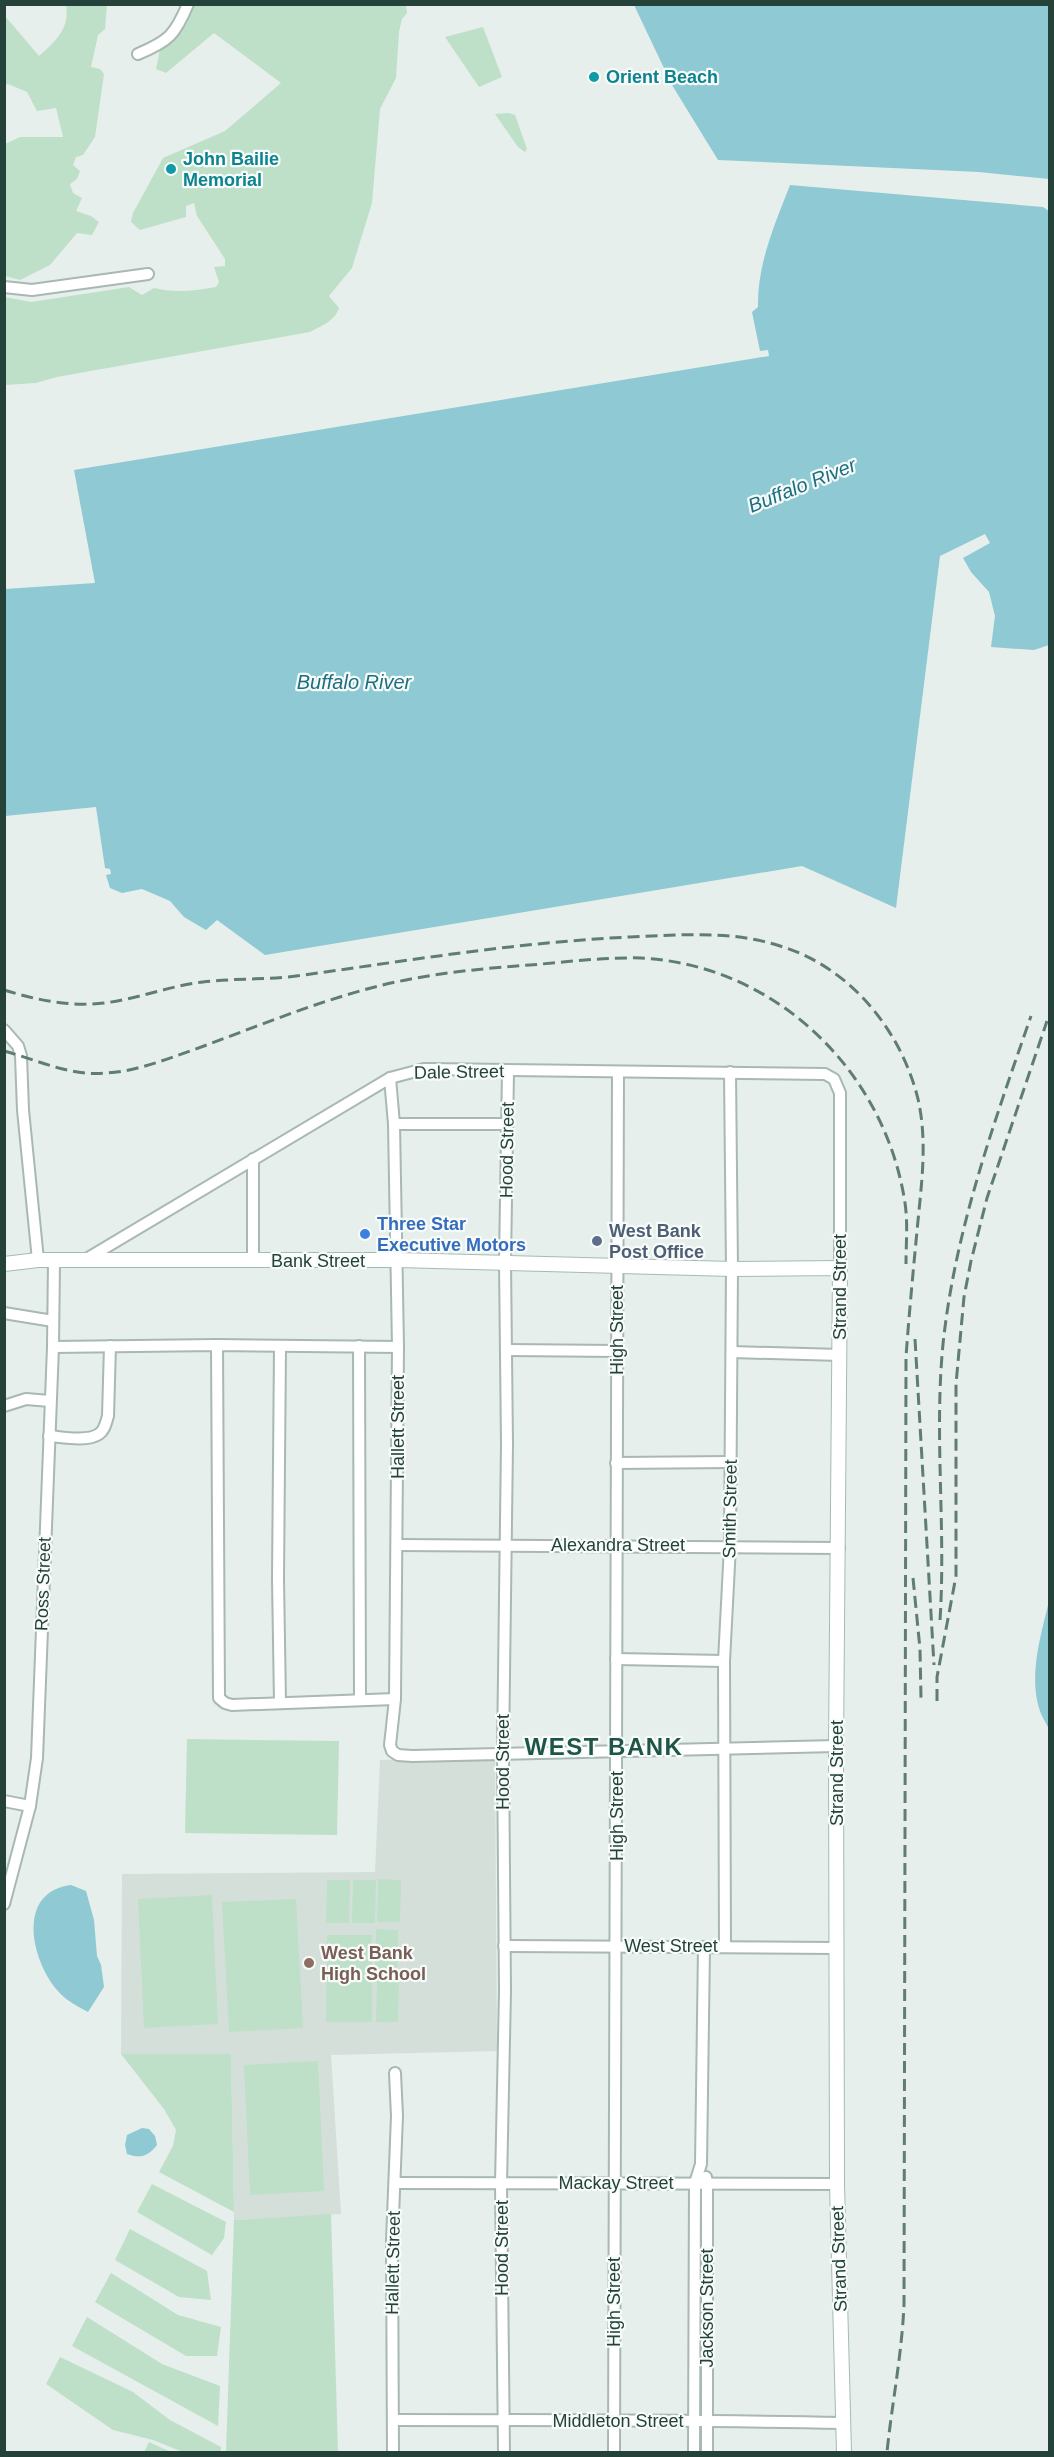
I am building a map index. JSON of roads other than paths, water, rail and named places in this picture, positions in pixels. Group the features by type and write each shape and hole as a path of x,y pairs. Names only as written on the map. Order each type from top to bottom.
{"street":[{"path":"138,54 157,46 176,31 188,4"},
{"path":"4,287 32,290 148,274"},
{"path":"4,1030 18,1046 21,1056 23,1110 39,1260"},
{"name":"Dale Street","path":"83,1261 390,1078 424,1069 825,1074 834,1079 840,1094"},
{"name":"Hood Street","path":"504,2452 501,2184 508,1071"},
{"name":"High Street","path":"614,2452 618,1072"},
{"name":"Smith Street","path":"725,1946 724,1661 730,1546 732,1352 729,1072"},
{"name":"Hallett Street","path":"390,1078 394,1124 398,1347 395,1699 390,1748 398,1755 503,1752"},
{"name":"Strand Street","path":"840,1094 836,1746 837,2184 844,2452"},
{"path":"394,1124 507,1124"},
{"path":"253,1159 253,1261"},
{"name":"Bank Street","path":"4,1264 39,1260 397,1260 732,1269 840,1268"},
{"name":"Ross Street","path":"4,1904 30,1806 37,1758 53,1347 54,1261"},
{"path":"4,1313 52,1321"},
{"path":"53,1347 217,1345 398,1347"},
{"path":"217,1345 219,1697 229,1705 395,1699"},
{"path":"49,1436 91,1436 99,1434 105,1427 108,1416 110,1346"},
{"path":"359,1346 360,1701"},
{"path":"280,1347 278,1579 280,1704"},
{"path":"507,1350 617,1351"},
{"path":"732,1352 840,1355"},
{"path":"5,1405 26,1399 50,1401"},
{"path":"616,1463 731,1462"},
{"name":"Alexandra Street","path":"397,1545 839,1548"},
{"path":"616,1659 724,1661"},
{"path":"503,1752 836,1746"},
{"path":"4,1800 30,1806"},
{"name":"West Street","path":"504,1946 837,1948"},
{"name":"Jackson Street","path":"694,2452 695,2183 701,2164 704,1947"},
{"name":"Hallett Street","path":"393,2452 392,2241 397,2116 395,2073"},
{"name":"Jackson Street","path":"701,2164 707,2183 706,2452"},
{"name":"Mackay Street","path":"395,2183 837,2184"},
{"name":"Middleton Street","path":"393,2421 706,2420 843,2423"}],"water":[{"path":"634,5 1049,5 1049,179 979,172 718,160 672,85"},
{"name":"Buffalo River","path":"790,185 1043,207 1049,211 1049,645 1034,650 991,647 995,616 989,592 971,572 963,558 990,543 985,534 940,556 896,908 802,866 265,955 217,920 206,930 184,917 170,901 142,889 122,893 110,888 106,875 111,874 110,869 105,868 96,807 5,816 5,589 95,583 74,470 769,356 768,350 760,351 752,312 758,307 760,275 773,229"},
{"path":"1049,1601 1050,1729 1039,1708 1035,1681 1037,1654"},
{"path":"71,1885 86,1891 94,1920 97,1956 101,1965 104,1987 88,2012 67,2000 57,1990 40,1962 36,1945 34,1928 36,1913 42,1900 54,1890"},
{"path":"142,2128 149,2129 155,2136 157,2145 144,2156 127,2154 125,2145 127,2135"}],"railway":[{"path":"4,990 53,1002 91,1004 129,999 203,982 291,977 507,947 589,939 668,935 724,936 780,946 829,969 869,1004 899,1049 918,1099 923,1148 906,1357 904,2304 887,2452"},
{"path":"4,1051 80,1073 118,1072 161,1061 339,997 381,985 423,977 600,959 641,958 690,965 736,981 779,1004 816,1034 848,1069 874,1110 893,1155 906,1211 906,1264"},
{"path":"940,1620 942,1551 940,1413 943,1344 949,1302 966,1218 1003,1096 1031,1016"},
{"path":"937,1701 937,1677 956,1576 956,1384 964,1297 987,1198 1047,1021"},
{"path":"915,1339 934,1665"},
{"path":"913,1578 920,1649 921,1698"}],"place":[{"name":"Orient Beach","path":"594,77"},
{"name":"John Bailie Memorial","path":"171,169"},
{"name":"Three Star Executive Motors","path":"365,1234"},
{"name":"West Bank Post Office","path":"597,1241"},
{"name":"West Bank High School","path":"309,1963"}],"district":[{"name":"WEST BANK","path":"604,1747"}]}
